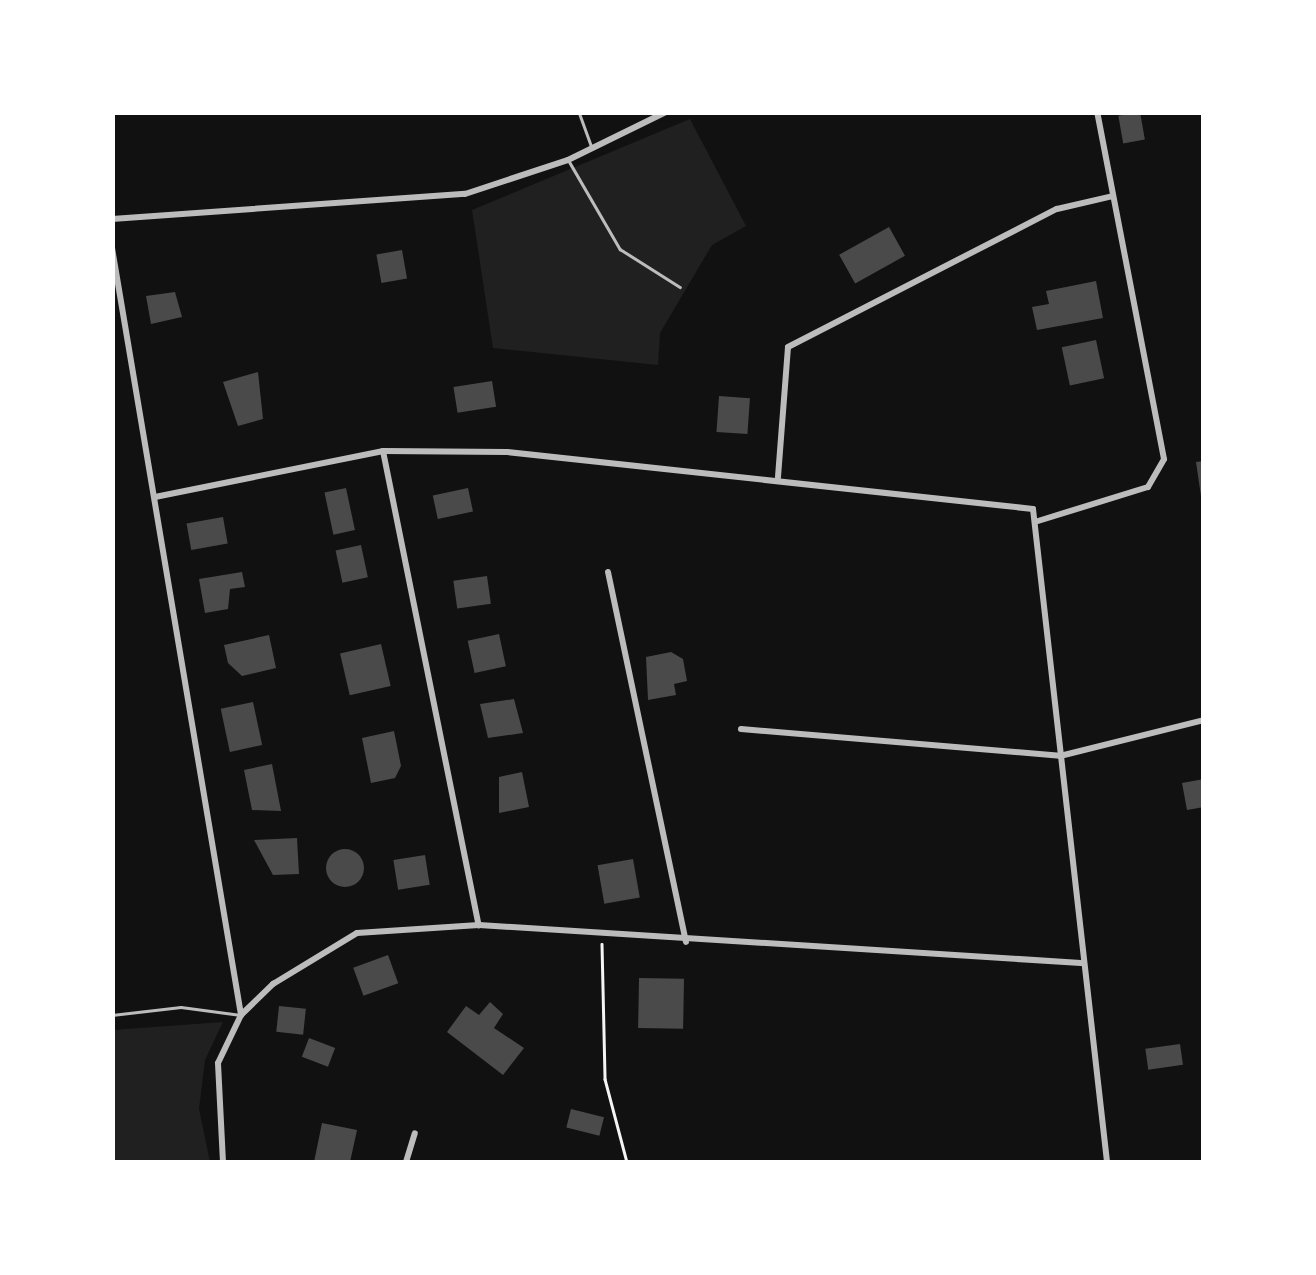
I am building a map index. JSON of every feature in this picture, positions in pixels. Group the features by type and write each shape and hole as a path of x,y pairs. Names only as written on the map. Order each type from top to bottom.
{"street":[{"path":"112,219 464,194 568,160 666,112"},
{"path":"1038,521 1148,487 1164,459 1096,112"},
{"path":"778,478 788,347 1057,209 1113,196"},
{"path":"112,248 241,1015 214,1088 223,1162"},
{"path":"383,451 479,925"},
{"path":"156,498 383,451 778,478 934,505 1033,509 1038,521 1081,963 1107,1162"},
{"path":"608,572 686,942"},
{"path":"740,729 1060,756 1204,720"},
{"path":"241,1015 357,932 479,925 602,938 1081,963"},
{"path":"406,1162 415,1133"}],"lane":[{"path":"579,112 591,146"},
{"path":"568,160 620,249 680,288"},
{"path":"112,1014 181,1007 241,1015"}],"path":[{"path":"602,938 604,1079 627,1162"}],"shaded area":[{"path":"690,119 746,226 712,245 660,333 658,365 493,348 472,210"},
{"path":"223,1022 205,1060 199,1109 210,1162 113,1162 113,1030"}],"building":[{"path":"1140,112 1145,140 1123,143 1118,116"},
{"path":"889,227 905,256 855,283 839,255"},
{"path":"402,250 407,279 381,283 376,255"},
{"path":"1096,281 1103,318 1037,330 1032,307 1049,304 1046,291"},
{"path":"175,292 182,317 151,324 146,296"},
{"path":"1096,340 1104,378 1070,385 1062,347"},
{"path":"258,372 263,419 238,426 223,382"},
{"path":"492,381 496,407 458,413 453,387"},
{"path":"719,396 750,398 747,434 716,432"},
{"path":"1204,461 1204,495 1201,496 1196,462"},
{"path":"346,488 355,530 333,535 324,493"},
{"path":"468,488 473,511 438,519 433,495"},
{"path":"223,517 228,544 191,550 187,523"},
{"path":"361,545 368,577 342,583 336,550"},
{"path":"242,572 245,587 230,589 228,609 205,613 199,579"},
{"path":"487,576 491,604 457,608 453,581"},
{"path":"499,634 506,666 475,673 468,641"},
{"path":"269,635 276,668 242,676 228,663 224,645"},
{"path":"381,644 391,686 350,695 340,653"},
{"path":"671,652 683,659 687,681 674,684 676,695 648,700 646,657"},
{"path":"514,699 523,733 488,738 480,704"},
{"path":"253,702 262,745 230,752 221,709"},
{"path":"394,731 401,766 395,778 371,783 362,738"},
{"path":"272,764 281,811 252,810 244,770"},
{"path":"522,772 529,807 499,813 499,777"},
{"path":"1204,779 1204,807 1187,810 1182,783"},
{"path":"297,838 299,874 273,875 254,840"},
{"path":"345,849 358,855 364,868 358,881 345,887 332,881 326,868 332,855"},
{"path":"425,855 430,885 398,890 393,860"},
{"path":"633,859 640,897 604,904 598,865"},
{"path":"388,955 398,983 363,996 353,968"},
{"path":"639,978 684,979 683,1029 638,1028"},
{"path":"490,1002 503,1014 494,1028 524,1048 503,1075 447,1032 466,1006 479,1015"},
{"path":"279,1006 306,1009 303,1035 276,1032"},
{"path":"309,1038 335,1048 328,1067 302,1057"},
{"path":"1180,1044 1183,1065 1148,1070 1145,1049"},
{"path":"571,1109 604,1117 599,1136 566,1127"},
{"path":"322,1123 357,1130 350,1162 314,1162"}]}
